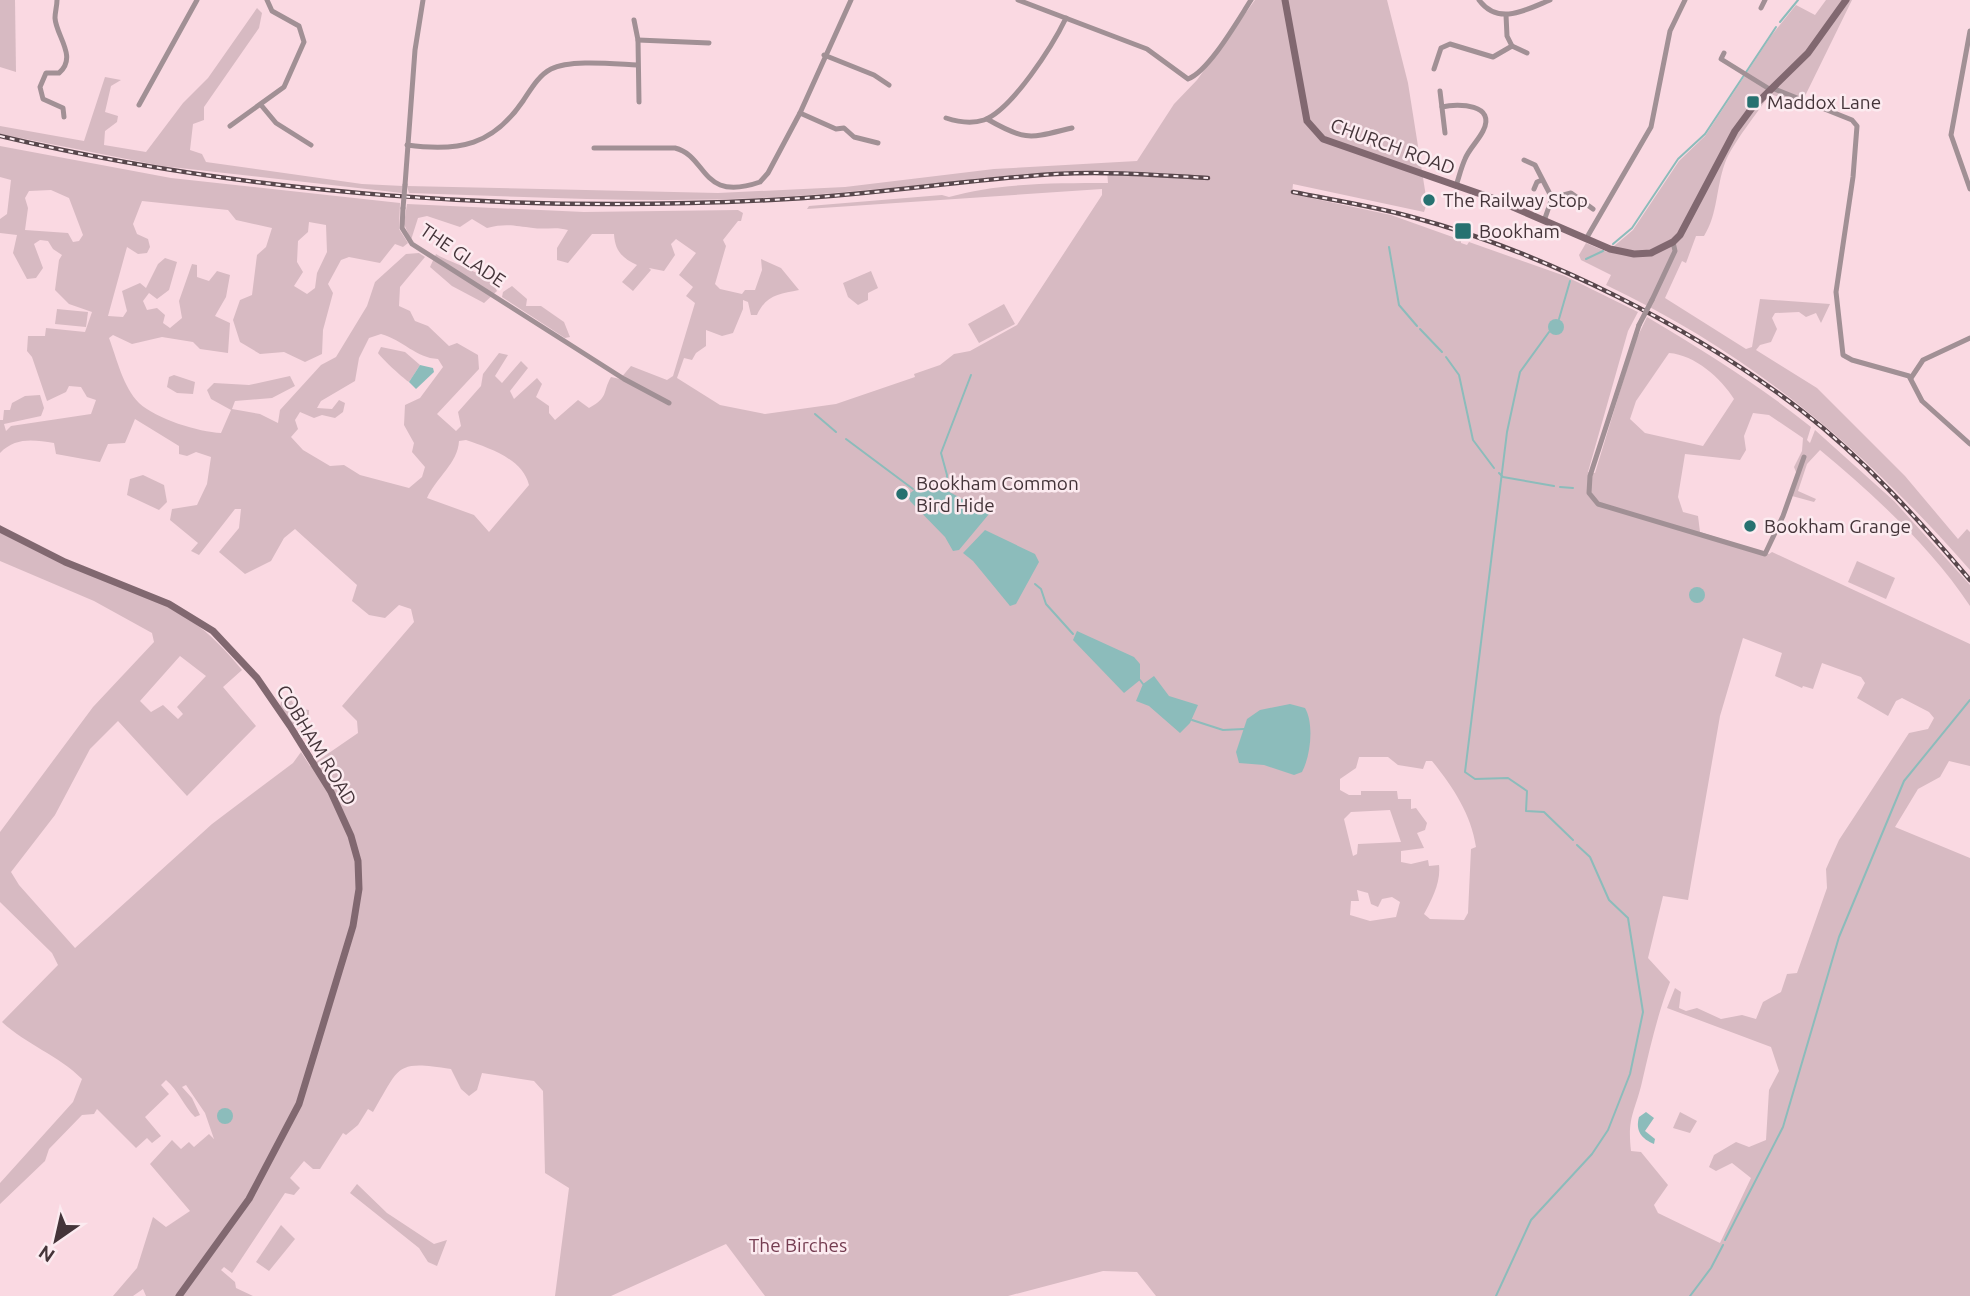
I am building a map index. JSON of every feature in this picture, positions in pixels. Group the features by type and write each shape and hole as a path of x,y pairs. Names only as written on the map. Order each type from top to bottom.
{"street":[{"path":"57,0 55,17 67,52 64,68 59,73 46,73 40,87 43,99 63,108 64,117"},
{"path":"139,105 197,0"},
{"name":"THE GLADE","path":"423,0 415,50 402,228 412,244 624,379 669,402"},
{"path":"594,148 675,148 687,153 706,177 717,184 755,184 768,173 800,113 851,0"},
{"path":"1017,0 1147,49 1188,79 1198,72 1251,0"},
{"path":"1042,9 1046,0"},
{"name":"CHURCH ROAD","path":"1285,0 1304,110 1314,132 1332,143 1456,186 1586,239 1628,253 1651,253 1673,242"},
{"path":"1479,0 1488,9 1506,15 1550,0"},
{"path":"1525,0 1525,10"},
{"path":"1586,239 1651,127 1670,31 1685,0"},
{"path":"1761,8 1765,0"},
{"path":"1804,457 1783,516 1765,554 1598,505 1589,493 1590,476 1639,325 1675,251 1673,242 1683,231 1735,131 1808,53 1846,0"},
{"path":"229,126 261,105 287,82 304,37 299,26 267,2"},
{"path":"1506,15 1507,36 1512,46 1527,53"},
{"path":"987,119 1035,70 1066,18"},
{"path":"634,19 638,40 636,65 639,102"},
{"path":"1970,31 1951,133 1970,189"},
{"path":"638,40 709,43"},
{"path":"1434,69 1441,48 1450,44 1493,57 1512,46"},
{"path":"1724,53 1721,59 1772,89 1852,120 1857,125 1853,177 1836,292 1843,355 1911,378 1922,401 1970,444"},
{"path":"824,55 874,75 889,85"},
{"path":"407,145 453,147 486,139 507,123 541,77 555,67 636,65"},
{"path":"1440,92 1446,133"},
{"path":"261,105 276,123 311,145"},
{"path":"1442,107 1468,105 1481,111 1486,119 1484,129 1464,161 1456,186"},
{"path":"800,113 836,129 844,128 847,134 878,143"},
{"path":"946,118 962,122 987,119 1019,134 1036,138 1072,128"},
{"path":"1524,160 1535,165 1552,198 1544,221"},
{"path":"1534,189 1537,182 1542,180"},
{"path":"1552,198 1571,193 1593,209"},
{"path":"1911,378 1923,360 1970,338"},
{"name":"COBHAM ROAD","path":"0,529 65,562 169,604 213,631 257,678 331,792 351,836 358,861 359,889 353,926 299,1104 249,1199 179,1296"}],"green space":[{"path":"0,0 15,0 16,72 0,67"},
{"name":"The Birches","path":"1255,0 1387,0 1408,83 1427,203 1424,212 1293,184 1292,194 1391,215 1461,240 1461,243 1467,245 1469,242 1565,276 1638,312 1628,331 1588,472 1595,473 1635,342 1647,317 1731,369 1811,427 1807,440 1810,443 1815,430 1894,501 1970,585 1970,606 1938,563 1901,523 1820,450 1807,464 1798,491 1816,499 1814,502 1792,496 1798,477 1794,467 1802,451 1803,438 1769,415 1753,413 1744,436 1746,450 1740,460 1685,454 1678,497 1683,512 1698,516 1700,532 1769,554 1772,552 1970,644 1970,766 1949,761 1940,777 1918,789 1895,827 1970,858 1970,1296 1156,1296 1137,1272 1103,1271 1008,1296 765,1296 726,1244 611,1296 555,1296 569,1188 545,1173 543,1091 534,1081 482,1073 477,1090 469,1096 461,1089 451,1069 419,1065 401,1070 395,1076 373,1112 368,1109 358,1125 346,1135 343,1133 320,1169 313,1169 304,1161 290,1178 300,1188 294,1195 285,1193 232,1273 224,1267 221,1270 235,1282 236,1288 253,1296 146,1296 143,1289 133,1296 113,1296 137,1268 153,1217 166,1227 190,1211 150,1164 172,1140 181,1149 189,1142 194,1147 209,1134 214,1139 205,1113 186,1085 182,1087 192,1098 200,1115 195,1117 166,1080 161,1085 169,1094 145,1117 161,1136 152,1143 147,1138 136,1148 97,1109 94,1114 82,1115 49,1149 45,1161 0,1204 0,1183 73,1102 82,1079 2,1022 58,965 52,953 0,902 0,832 93,707 154,642 152,633 94,601 0,561 0,532 146,595 198,626 242,670 223,687 256,726 187,796 118,721 90,749 55,815 11,872 19,885 75,948 212,824 293,763 301,752 310,766 358,733 357,721 342,706 414,622 411,609 399,605 385,618 369,615 352,601 357,585 295,529 284,538 271,561 245,574 219,552 239,528 241,509 235,509 199,555 191,551 198,543 170,520 172,509 197,505 207,484 211,457 196,452 187,456 179,454 179,446 135,419 125,443 108,444 100,462 56,454 54,443 39,441 12,444 0,453 0,420 3,420 4,410 10,410 12,403 25,396 40,395 44,408 41,416 4,424 6,431 11,426 91,414 96,400 87,397 81,387 69,386 66,392 47,401 32,357 27,351 28,336 45,336 46,328 85,332 92,312 69,304 55,290 62,255 53,249 48,241 40,240 34,244 43,268 36,278 27,279 13,253 17,235 0,233 0,219 7,214 11,180 0,177 0,146 171,178 400,203 399,229 408,243 403,247 395,244 380,263 349,257 341,260 328,284 333,293 323,330 322,354 305,362 284,352 260,354 240,342 233,320 240,300 252,295 257,255 266,247 272,228 236,220 228,210 142,201 133,224 137,234 148,239 150,247 147,253 138,254 127,247 108,316 123,317 127,311 122,291 140,283 146,288 158,264 165,258 177,262 169,290 157,299 149,293 143,301 147,310 157,308 165,315 163,323 170,328 182,318 179,301 192,264 197,265 197,277 209,281 217,271 230,275 226,297 215,316 230,323 228,353 200,349 193,342 162,337 132,344 113,335 109,338 133,396 147,409 178,424 221,433 231,410 211,399 207,390 214,383 249,385 290,376 295,386 272,398 235,401 232,409 260,414 278,423 280,410 321,365 336,357 367,306 375,282 406,254 419,253 425,257 400,287 399,306 410,311 415,321 428,326 449,346 457,343 478,355 479,369 437,414 456,431 461,426 458,412 481,386 483,374 499,353 508,355 495,376 502,383 521,361 528,368 510,391 514,399 537,378 542,384 536,397 549,406 549,413 555,420 578,400 589,408 595,404 602,398 611,377 620,379 631,366 667,380 673,376 695,303 686,296 693,287 679,275 696,253 676,239 671,244 675,255 664,271 649,268 651,270 633,291 622,282 637,265 620,253 614,234 592,234 568,263 557,260 557,248 568,230 563,229 505,225 487,228 472,219 460,227 427,216 418,218 411,240 404,224 407,204 584,212 738,210 743,213 741,221 738,221 723,240 726,246 715,284 720,289 742,294 745,290 755,290 762,270 761,259 781,268 799,290 769,299 757,315 751,315 748,302 743,300 743,309 733,333 722,336 706,330 706,346 696,353 692,360 684,358 677,378 720,405 765,414 836,404 915,377 914,374 940,365 954,354 970,351 1017,325 1102,195 1102,189 807,209 809,206 942,195 949,197 967,192 1027,185 1108,183 1107,171 1025,175 821,194 734,199 594,199 409,193 407,186 718,193 845,187 994,169 1137,161 1174,104 1197,80","holes":["51,190 69,198 83,235 79,241 73,242 68,233 25,230 28,208 25,198 29,191","309,222 326,225 327,252 317,273 315,288 307,294 294,286 303,272 297,262 298,241 308,232","381,334 423,356 438,359 443,367 420,398 405,405 404,425 414,443 412,452 425,467 422,477 409,488 360,475 344,465 330,466 303,450 291,437 298,429 295,420 300,412 314,418 322,415 335,418 343,412 345,403 339,400 332,409 317,408 321,401 355,381 359,358 369,338","1669,353 1698,363 1722,383 1734,399 1703,446 1645,433 1630,419 1636,401","466,440 504,456 526,476 529,485 489,532 474,515 427,498 455,456 459,441","1743,638 1782,653 1775,676 1802,688 1813,689 1822,663 1861,677 1865,683 1857,698 1888,716 1896,701 1902,698 1929,712 1934,718 1928,729 1909,733 1839,840 1826,869 1827,888 1797,973 1787,974 1781,992 1763,1002 1756,1019 1742,1015 1721,1019 1697,1008 1686,1011 1679,1008 1681,992 1675,988 1667,1008 1771,1047 1779,1071 1769,1090 1766,1140 1749,1147 1736,1142 1714,1155 1709,1167 1716,1171 1732,1163 1751,1178 1720,1243 1658,1213 1654,1205 1668,1185 1641,1152 1631,1151 1632,1115 1670,982 1648,958 1663,896 1688,900 1720,716","180,656 206,676 177,707 183,714 178,719 163,705 151,712 140,701","1359,757 1388,757 1398,765 1423,769 1426,761 1432,761 1460,801 1474,835 1476,847 1471,849 1468,913 1464,920 1430,919 1424,914 1437,884 1439,865 1429,866 1428,860 1411,864 1401,862 1401,851 1424,848 1417,833 1425,830 1427,823 1416,808 1411,809 1411,799 1398,799 1397,791 1361,791 1361,795 1349,795 1340,790 1340,779 1356,768","1390,810 1401,842 1358,844 1357,854 1353,856 1344,819 1351,812","1357,890 1368,893 1371,904 1378,907 1382,899 1392,897 1400,902 1396,917 1370,921 1350,915 1351,901 1359,901"]},
{"path":"1826,0 1852,0 1805,96 1800,104 1770,94 1746,128 1725,163 1709,228 1704,236 1696,236 1686,263 1682,261 1665,298 1746,349 1752,347 1760,299 1830,304 1821,323 1816,313 1806,317 1799,312 1775,313 1772,318 1777,329 1771,342 1760,345 1756,350 1817,388 1905,476 1958,539 1967,529 1970,532 1970,570 1889,484 1803,408 1710,342 1606,285 1611,275 1581,260 1579,255 1586,243 1607,252 1633,230 1679,161 1705,136 1771,36 1796,5 1815,15"},
{"path":"257,8 262,13 259,28 204,107 204,120 193,124 190,150 202,154 206,162 362,184 403,186 402,193 162,166 0,134 0,126 84,141 105,77 121,80 111,86 105,112 118,116 117,122 105,131 104,145 146,152 183,103 208,78"},
{"path":"436,254 479,274 497,291 484,303 452,286 430,267"},
{"path":"871,271 878,288 868,293 868,300 858,305 848,297 843,283"},
{"path":"512,286 527,299 526,306 541,306 564,322 570,337 565,338 502,297 503,292"},
{"path":"1004,304 1015,324 979,343 968,324"},
{"path":"57,309 88,312 86,327 55,324"},
{"path":"381,347 405,352 420,365 409,382 378,353"},
{"path":"174,375 195,382 193,394 177,393 167,387 169,377"},
{"path":"143,475 164,485 167,502 159,510 127,495 130,479"},
{"path":"1857,561 1895,578 1886,599 1848,582"},
{"path":"289,696 296,708 309,710 309,720 301,727 292,724 280,706 282,699"},
{"path":"1680,1112 1697,1121 1690,1133 1673,1128"},
{"path":"357,1184 387,1213 434,1244 447,1240 437,1266 428,1262 419,1248 350,1193"},
{"path":"281,1225 295,1239 269,1271 256,1262"}],"water":[{"path":"1556,319 1562,321 1562,333 1556,335 1550,333 1548,327 1550,321"},
{"path":"420,365 433,368 434,372 416,389 409,382"},
{"path":"919,486 946,490 989,514 959,550 953,551 945,537 910,501 908,495"},
{"path":"985,530 1035,554 1039,562 1016,604 1010,606 973,561 963,553"},
{"path":"1697,587 1703,589 1703,601 1697,603 1691,601 1689,595 1691,589"},
{"path":"1077,631 1134,657 1140,664 1140,680 1124,693 1073,640"},
{"path":"1154,676 1169,696 1198,705 1190,723 1180,733 1149,706 1136,701 1143,684"},
{"path":"1290,704 1305,708 1310,722 1309,748 1302,772 1294,775 1264,765 1239,763 1236,752 1247,719 1260,710"},
{"path":"222,1108 228,1108 233,1116 231,1122 222,1124 217,1119 217,1113"},
{"path":"1646,1112 1654,1118 1645,1131 1655,1139 1654,1144 1646,1140 1639,1130 1639,1117"}],"waterway":[{"path":"1780,22 1798,0"},
{"path":"1613,244 1632,228 1678,159 1705,134 1776,27"},
{"path":"1389,247 1399,305 1417,326"},
{"path":"1586,259 1603,251"},
{"path":"1559,319 1570,281"},
{"path":"1420,329 1442,352"},
{"path":"1549,332 1520,372 1507,432 1465,772 1475,779 1508,778 1527,791 1526,811 1544,812 1573,840"},
{"path":"1446,357 1459,375 1473,440 1494,468"},
{"path":"946,490 947,475 941,453 971,375"},
{"path":"815,414 836,432"},
{"path":"846,439 913,489"},
{"path":"1499,473 1503,477 1554,486"},
{"path":"1560,487 1573,488"},
{"path":"1035,584 1041,589 1046,604 1073,634"},
{"path":"1140,680 1143,684"},
{"path":"1725,1240 1783,1127 1839,937 1904,781 1970,700"},
{"path":"1192,720 1223,730 1244,729"},
{"path":"1496,1296 1531,1220 1592,1154 1608,1130 1630,1074 1643,1012 1628,918 1609,900 1590,857 1577,845"},
{"path":"1690,1296 1711,1268 1723,1245"}],"railway":[{"path":"0,136 95,157 193,173 392,196 492,201 592,204 788,199 1075,173 1208,178"},
{"path":"1293,192 1412,217 1462,232 1565,272 1666,322 1760,380 1825,430 1891,491 1970,580"}],"place":[{"name":"Maddox Lane","path":"1753,102"},
{"name":"The Railway Stop","path":"1429,200"},
{"name":"Bookham","path":"1463,231"},
{"name":"Bookham Common Bird Hide","path":"902,494"},
{"name":"Bookham Grange","path":"1750,526"}]}
